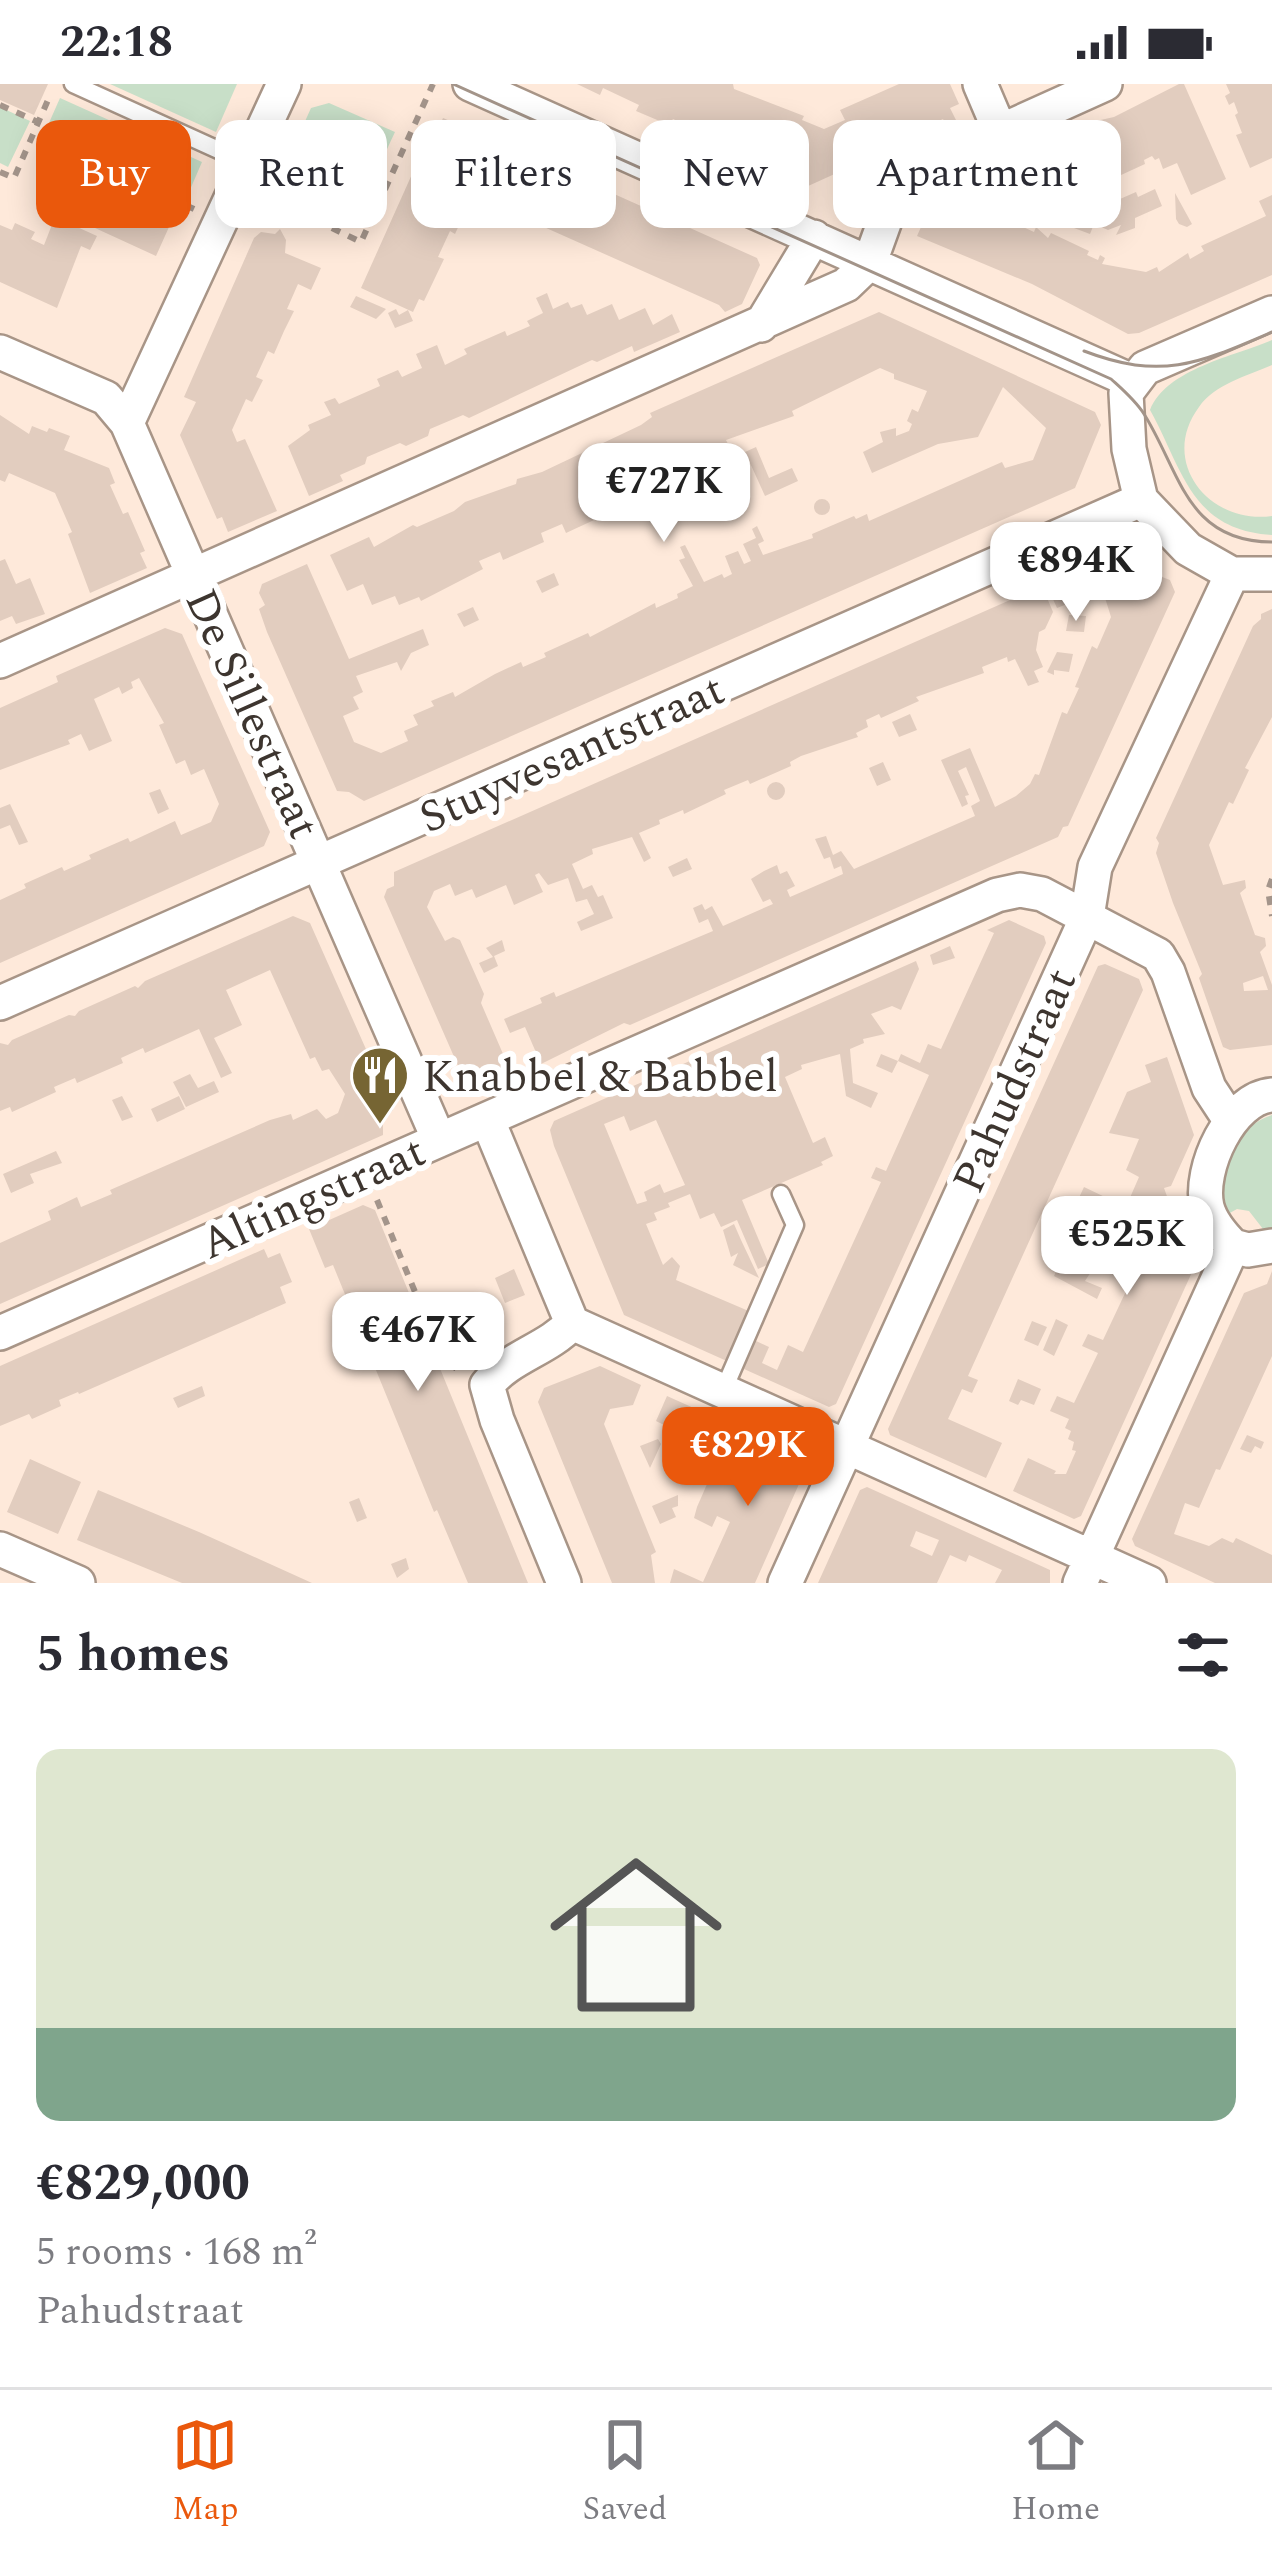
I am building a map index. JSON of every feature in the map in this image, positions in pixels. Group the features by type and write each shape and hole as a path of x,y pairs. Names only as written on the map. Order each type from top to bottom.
{"street":[{"path":"267,120 284,84"},
{"path":"470,84 1134,382"},
{"path":"980,84 995,120"},
{"path":"1025,120 1105,84"},
{"path":"128,424 218,228"},
{"path":"0,661 846,285 870,262 883,228"},
{"path":"761,325 814,237"},
{"path":"1272,313 1145,368 1126,393 1129,449 1141,500 1188,550 1232,574 1272,574"},
{"name":"De Sillestraat","path":"0,352 106,398 128,424 439,1140"},
{"name":"Stuyvesantstraat","path":"0,1003 1141,500"},
{"name":"Pahudstraat","path":"785,1583 1087,917 1095,867 1232,574"},
{"name":"Altingstraat","path":"0,1333 998,895 1020,890 1042,894 1149,948 1164,962 1209,1088 1230,1120"},
{"path":"1272,1096 1254,1098 1230,1120 1205,1189 1212,1219 1233,1246 1248,1250 1272,1246"},
{"path":"488,1121 572,1323 847,1447 1086,1570 1149,1583"},
{"path":"1086,1570 1233,1246"},
{"path":"564,1583 487,1385 501,1367 556,1340 572,1323"},
{"path":"0,1549 78,1583"}],"lane":[{"path":"74,84 215,158"},
{"path":"724,1389 795,1225 781,1194"}],"path":[{"path":"39,120 55,84"},
{"path":"387,185 433,84"},
{"path":"0,105 36,121"},
{"path":"0,172 14,178 36,127"},
{"path":"337,228 361,242 367,228"},
{"path":"1272,879 1268,890 1272,916"},
{"path":"378,1166 444,1362 487,1385"}],"green space":[{"path":"110,84 237,84 221,120 215,120 215,132"},
{"path":"60,98 109,120 50,120"},
{"path":"329,103 368,120 306,120 311,108"},
{"path":"0,107 30,121 8,167 0,163"},
{"path":"191,157 202,162 191,187"},
{"path":"1272,340 1272,365 1206,399 1188,428 1184,448 1197,486 1211,500 1229,511 1272,516 1272,535 1245,531 1206,509 1181,474 1150,410 1158,396 1186,374"},
{"path":"1272,1115 1272,1228 1263,1229 1249,1211 1237,1209 1228,1214 1219,1186 1244,1134"}],"building":[{"path":"0,84 48,84 34,115 0,100"},
{"path":"577,84 733,84 734,89 804,116 802,120 657,120 636,111 639,105 603,88 600,95"},
{"path":"899,84 950,84 959,104 950,108 956,120 845,120 840,110"},
{"path":"1184,84 1226,179 1191,195 1177,163 1163,169 1159,158 1152,156 1121,175 1121,120 1100,120"},
{"path":"1226,84 1272,84 1272,158 1250,168 1236,135 1242,133 1234,102 1229,105 1225,96 1230,93"},
{"path":"809,123 824,129 833,125 833,175 809,186"},
{"path":"411,176 411,228 458,228 455,234 450,231 438,257 444,259 424,301 419,299 413,312 361,288"},
{"path":"1155,189 1162,206 1135,218 1135,228 1116,235 1121,228 1121,199 1136,192 1138,197"},
{"path":"1175,193 1192,224 1187,227 1176,219"},
{"path":"616,195 640,206 640,228 690,228 757,258 760,265 742,304 725,312 719,305 546,228 616,228"},
{"path":"1272,195 1272,275 1139,333 1128,334 1032,284 917,236 921,228 1025,228 1034,232 1037,228 1048,238 1051,233 1089,251 1087,255 1098,260 1100,255 1105,258 1102,264 1146,272 1157,267 1159,272 1266,216 1259,201"},
{"path":"15,223 35,232 31,239 44,245 51,228 79,228 97,236 90,250 81,246 57,308 0,282 0,225 12,230"},
{"path":"95,228 169,228 156,256"},
{"path":"280,229 286,240 285,253 321,268 311,290 298,284 287,309 294,311 274,354 268,351 256,377 263,380 252,402 246,399 232,430 237,442 245,439 277,511 228,532 222,517 217,519 180,435 196,402 184,397 254,238"},
{"path":"547,293 553,309 568,302 571,308 582,304 587,315 612,304 619,320 645,308 653,325 672,314 680,332 634,352 632,346 592,360 469,418 463,415 430,429 428,436 406,446 400,443 367,457 365,464 340,475 343,481 309,496 288,446 310,430 308,425 331,415 324,402 335,398 339,404 380,386 377,379 398,370 402,377 422,368 416,354 437,345 445,365 467,354 464,349 530,326 527,321 543,313 536,298"},
{"path":"356,296 386,309 376,319 350,307"},
{"path":"396,309 399,315 408,310 413,321 395,328 388,313"},
{"path":"879,312 1095,412 1101,425 1075,488 364,801 337,791 267,632 259,609 265,605 259,593 262,584 307,564 349,659 423,629 429,645 411,653 401,671 397,662 356,676 363,692 353,697 359,709 343,716 354,742 381,753 408,741 404,731 418,725 413,715 434,706 431,701 453,692 455,697 521,662 523,667 655,603 656,608 678,598 677,594 693,586 679,560 685,558 680,547 685,545 704,582 722,574 724,578 732,574 725,556 738,551 744,564 751,561 743,544 756,538 752,529 757,526 764,541 758,544 763,555 813,538 812,534 854,516 867,514 869,521 1002,462 1005,468 1033,460 1046,428 1003,387 978,437 938,444 872,473 863,452 883,442 880,432 896,428 896,436 909,431 912,409 918,412 927,391 894,379 894,374 880,368 792,411 794,416 726,440 728,444 707,454 713,468 693,477 684,459 673,464 675,470 666,479 624,498 622,493 613,497 615,501 604,506 607,514 566,533 562,524 541,533 544,542 503,560 500,552 479,561 483,569 421,601 419,597 399,605 395,596 372,605 363,584 347,591 330,555 369,537 374,547 413,525 516,484 517,479 641,425 652,417 650,413"},
{"path":"0,415 29,434 32,426 70,436 64,450 109,468 115,483 110,485 123,514 128,512 147,568 90,593 55,493 9,473 5,482 0,480"},
{"path":"756,447 769,478 792,468 798,481 765,496 745,452"},
{"path":"822,499 830,507 822,515 814,507"},
{"path":"1107,556 1170,580 1175,592 1068,826 1058,837 630,1025 624,1023 541,1064 525,1027 510,1033 504,1019 542,1003 540,998 554,992 556,997 713,931 708,919 699,923 693,908 712,906 723,926 773,904 770,899 763,902 751,879 764,871 777,865 780,874 787,871 795,886 787,890 790,897 843,874 841,866 834,869 830,857 824,859 815,839 826,836 833,855 841,851 854,869 975,816 971,806 980,801 966,767 958,771 969,795 965,796 968,804 962,807 941,760 970,748 995,807 1016,796 1039,775 1062,712 1067,714 1079,688 1075,687 1092,646 1097,649 1111,617 1101,585 1057,608 1046,584"},
{"path":"5,559 16,584 30,578 45,614 16,624 12,616 0,621 0,561"},
{"path":"554,573 559,585 542,593 536,581"},
{"path":"1042,586 1053,612 1039,632 1036,650 1043,667 1034,671 1039,682 1028,686 1015,659 1008,662 1007,657 982,667 984,673 916,697 919,701 881,718 879,714 866,720 868,727 856,733 858,737 801,756 791,766 724,790 726,794 684,814 683,810 659,820 660,824 639,833 651,858 644,862 632,837 592,849 593,854 572,864 583,889 592,885 598,897 603,895 613,918 581,931 577,922 594,914 587,899 576,902 568,878 548,885 539,873 535,875 543,892 514,905 506,885 476,898 472,889 455,896 450,884 434,891 427,907 445,941 460,940 513,1077 483,1090 466,1084 384,897 394,886 394,872"},
{"path":"473,607 479,620 464,627 457,614"},
{"path":"1272,609 1272,717 1209,845 1223,885 1245,880 1246,888 1240,893 1255,935 1265,938 1266,946 1260,952 1272,985 1272,1045 1230,1050 1223,1047 1199,978 1202,974 1156,853 1156,838 1261,614","holes":["1263,976 1268,990 1244,991 1243,983"]},
{"path":"1069,615 1086,616 1084,632 1066,631"},
{"path":"165,628 182,634 270,832 264,846 0,963 0,900 26,888 24,884 62,867 64,871 128,838 130,842 175,821 181,835 211,822 219,804 204,769 191,775 185,760 176,764 159,725 164,723 139,678 122,694 119,687 94,699 112,741 89,751 81,734 68,740 70,744 0,770 0,708 58,682 56,676"},
{"path":"1057,652 1073,654 1069,672 1047,672"},
{"path":"910,714 917,730 899,737 892,722"},
{"path":"883,762 891,780 877,786 869,768"},
{"path":"776,782 785,791 776,800 767,791"},
{"path":"160,789 169,809 158,814 149,793"},
{"path":"10,804 28,842 19,845 10,825 0,829 0,808"},
{"path":"687,858 692,869 673,877 668,867"},
{"path":"293,916 310,923 393,1110 383,1120 383,1135 0,1304 0,1243 51,1220 48,1211 77,1197 81,1207 270,1120 291,1114 293,1120 317,1109 326,1119 338,1113 345,1094 329,1069 322,1071 315,1057 310,1059 270,970 226,990 242,1025 214,1038 232,1073 221,1078 199,1029 145,1053 143,1048 121,1058 123,1063 77,1083 75,1078 54,1087 56,1092 12,1112 10,1107 0,1111 0,1043 8,1045 75,1016"},
{"path":"1009,920 1044,936 1046,943 836,1404 829,1407 744,1369 754,1340 769,1347 762,1363 777,1370 788,1345 803,1352 881,1182 871,1178 876,1167 886,1171 929,1075 898,1061 901,1054 920,1063 928,1044 941,1049 994,933 987,930"},
{"path":"502,940 505,951 494,956 498,966 484,973 479,963 493,957 486,948"},
{"path":"950,946 955,958 933,965 930,955"},
{"path":"916,961 919,969 901,1010 892,1006 871,1014 885,1034 863,1039 864,1043 850,1049 853,1083 878,1093 871,1108 846,1096 840,1054 801,1065 802,1069 785,1077 813,1143 825,1137 833,1156 823,1165 742,1200 769,1264 758,1269 737,1220 721,1227 714,1213 700,1219 690,1194 668,1203 670,1207 654,1213 657,1220 646,1224 663,1265 672,1257 680,1266 676,1280 751,1312 729,1362 624,1315 554,1146 550,1130 554,1121","holes":["624,1116 630,1131 656,1120 685,1185 664,1193 660,1184 644,1192 647,1201 637,1204 604,1124"]},
{"path":"1105,964 1139,979 1143,990 968,1376 978,1380 972,1393 962,1389 948,1419 1002,1443 986,1478 890,1435 888,1429 1098,966"},
{"path":"881,1054 898,1061 892,1073 876,1066"},
{"path":"1167,1057 1194,1135 1171,1186 1164,1188 1173,1213 1179,1215 1193,1270 1081,1516 1074,1519 1013,1491 1028,1458 1056,1471 1054,1474 1066,1474 1076,1451 1068,1439 1071,1431 1065,1428 1069,1419 1050,1411 1057,1396 1074,1403 1098,1353 1082,1346 1088,1334 1103,1340 1135,1272 1142,1275 1151,1256 1141,1226 1122,1216 1139,1177 1126,1170 1139,1139 1109,1133 1127,1092 1151,1082 1145,1065"},
{"path":"190,1074 198,1088 214,1081 219,1092 186,1107 173,1082"},
{"path":"122,1096 133,1117 122,1121 112,1100"},
{"path":"179,1096 185,1109 157,1122 151,1109"},
{"path":"56,1151 62,1163 30,1174 34,1183 11,1193 3,1174"},
{"path":"1084,1187 1109,1199 1096,1229 1076,1220 1072,1229 1057,1222 1061,1213 1070,1217"},
{"path":"363,1205 375,1210 528,1583 468,1583 333,1265 325,1268 309,1229"},
{"path":"734,1224 759,1278 733,1265 738,1253 731,1257 723,1230"},
{"path":"264,1249 268,1258 280,1253 292,1282 280,1287 286,1303 59,1400 61,1406 32,1419 29,1414 0,1426 0,1366"},
{"path":"1064,1254 1081,1263 1085,1255 1098,1261 1085,1281 1102,1288 1097,1299 1054,1276"},
{"path":"514,1269 525,1295 505,1303 495,1278"},
{"path":"1272,1271 1272,1356 1220,1470 1216,1469 1199,1508 1185,1503 1174,1534 1209,1546 1222,1538 1233,1543 1236,1538 1272,1555 1272,1583 1215,1583 1135,1546 1132,1539 1244,1293 1267,1284"},
{"path":"1056,1319 1068,1325 1054,1356 1043,1350"},
{"path":"1032,1321 1047,1327 1038,1346 1024,1340"},
{"path":"600,1366 641,1385 633,1405 610,1409 604,1424 656,1552 651,1555 655,1583 612,1583 538,1402 544,1388"},
{"path":"1018,1379 1041,1389 1034,1405 1009,1401"},
{"path":"202,1386 205,1396 178,1408 173,1398"},
{"path":"667,1396 716,1418 694,1465 670,1453 674,1444 665,1439 670,1428 656,1421"},
{"path":"745,1432 805,1459 807,1466 755,1583 670,1583 674,1569 703,1582 730,1522 717,1516 712,1527 694,1518 697,1507 718,1459 740,1469 747,1455 740,1443"},
{"path":"1247,1435 1264,1442 1261,1449 1255,1446 1251,1453 1240,1449"},
{"path":"658,1439 661,1444 650,1468 640,1446"},
{"path":"30,1459 81,1482 58,1534 7,1512"},
{"path":"867,1487 1050,1570 1050,1583 995,1583 1002,1570 969,1555 966,1562 950,1555 937,1583 818,1583 860,1490","holes":["916,1531 939,1540 932,1556 910,1546"]},
{"path":"98,1490 312,1583 182,1583 77,1540"},
{"path":"678,1495 678,1506 672,1508 676,1517 660,1524 652,1506"},
{"path":"359,1498 367,1518 357,1522 349,1502"},
{"path":"406,1558 409,1569 397,1578 391,1564"}],"tram line":[{"path":"453,84 1111,379 1144,414 1203,517 1243,539 1272,542"},
{"path":"1084,351 1136,365 1180,364 1272,332"}],"place":[{"name":"Knabbel & Babbel","path":"380,1126"}]}
